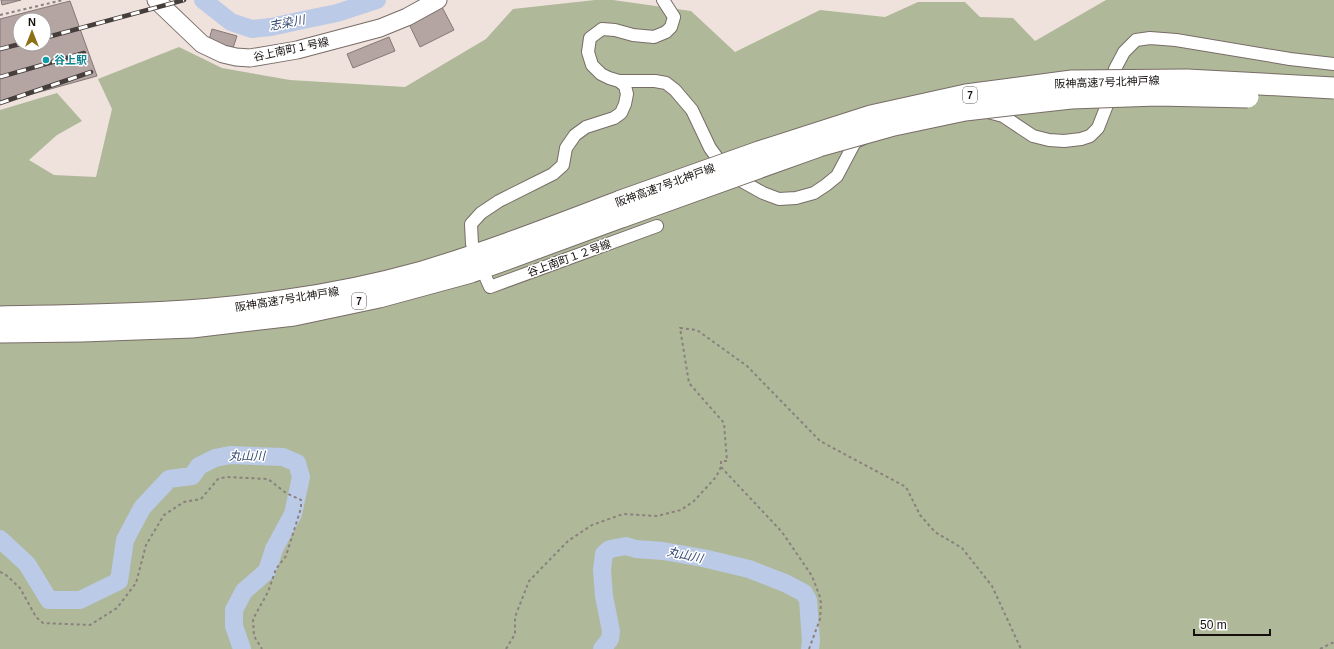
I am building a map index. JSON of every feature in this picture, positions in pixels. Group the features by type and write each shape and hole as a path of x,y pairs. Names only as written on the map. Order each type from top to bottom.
{"highway":[{"name":"阪神高速7号北神戸線","path":"622,208 759,152 872,116 966,95 1072,82 1187,80 1334,88"},
{"name":"阪神高速7号北神戸線","path":"0,332 175,312 219,309 346,290 421,272 820,146 894,125 965,110 1071,98 1157,95 1248,97 1334,102"},
{"name":"阪神高速7号北神戸線","path":"0,317 83,323"}],"street":[{"name":"谷上南町１号線","path":"156,0 202,44 223,54 250,58 297,50 380,28 408,17 438,0"},
{"path":"663,0 674,17 671,27 666,32 654,37 633,35 616,30 602,29 590,38 588,52 592,65 601,74 619,81 655,81 666,83 675,90 692,110 710,148 729,174 763,193 779,199 796,198 814,193 837,176 855,142 877,132 910,122 956,114 986,112 1003,116 1033,136 1049,140 1064,141 1081,139 1090,136 1098,128 1107,105 1115,69 1124,52 1136,40 1150,38 1176,40 1290,59 1334,64"},
{"path":"472,244 471,224 481,213 499,201 553,174 563,165 566,148 575,135 586,127 614,118 621,113 627,94 625,86 619,81"},
{"name":"谷上南町１２号線","path":"486,278 490,286 658,226"}],"path":[{"path":"0,15 63,0"},
{"path":"506,649 515,634 515,617 529,581 568,541 592,525 623,514 658,516 681,510 694,501 716,477 721,467 721,461 727,461 724,423 689,383 680,328 697,330 747,366 820,441 906,486 920,515 935,532 962,548 992,586 1021,649"},
{"path":"721,467 782,532 812,576 821,604 820,619 809,649"},
{"path":"0,572 5,574 20,588 36,617 43,623 90,625 117,608 136,583 146,545 164,515 184,502 201,499 218,479 226,477 268,479 286,493 301,500 301,508 286,556 276,569 268,592 254,619 254,636 262,649"},
{"path":"1320,649 1334,642"}],"green space":[{"path":"595,0 613,0 691,11 735,52 820,10 885,17 918,2 965,2 980,17 1013,18 1035,41 1106,0 1334,0 1334,649 0,649 0,110 57,93 82,121 57,135 29,160 54,175 96,177 112,109 98,79 179,47 222,68 290,80 405,87 486,39 513,9"}],"building":[{"path":"1,0 21,0 2,5"},
{"name":"谷上駅","path":"70,1 97,76 0,103 0,19 12,16 12,52 52,52 52,12 27,12"},
{"path":"442,7 454,30 420,47 409,24"},
{"path":"212,29 237,36 233,48 209,40"},
{"path":"389,37 395,51 353,68 347,54"}],"waterway":[{"name":"志染川","path":"203,0 231,22 252,29 271,27 337,13 377,0"},
{"name":"丸山川","path":"0,539 27,564 49,600 80,600 119,581 125,540 142,508 169,479 192,476 199,466 215,458 230,455 283,457 297,463 301,477 293,514 274,549 267,571 244,591 234,610 234,626 242,649"},
{"name":"丸山川","path":"602,649 610,639 611,631 604,596 602,570 604,554 610,549 626,546 636,549 663,551 703,558 749,569 785,583 804,593 808,600 811,641 810,649"}],"railway":[{"path":"52,36 184,0"},
{"path":"0,49 12,46"},
{"path":"0,77 84,53"},
{"path":"0,103 91,72"}],"place":[{"name":"谷上駅","path":"46,60"}]}
